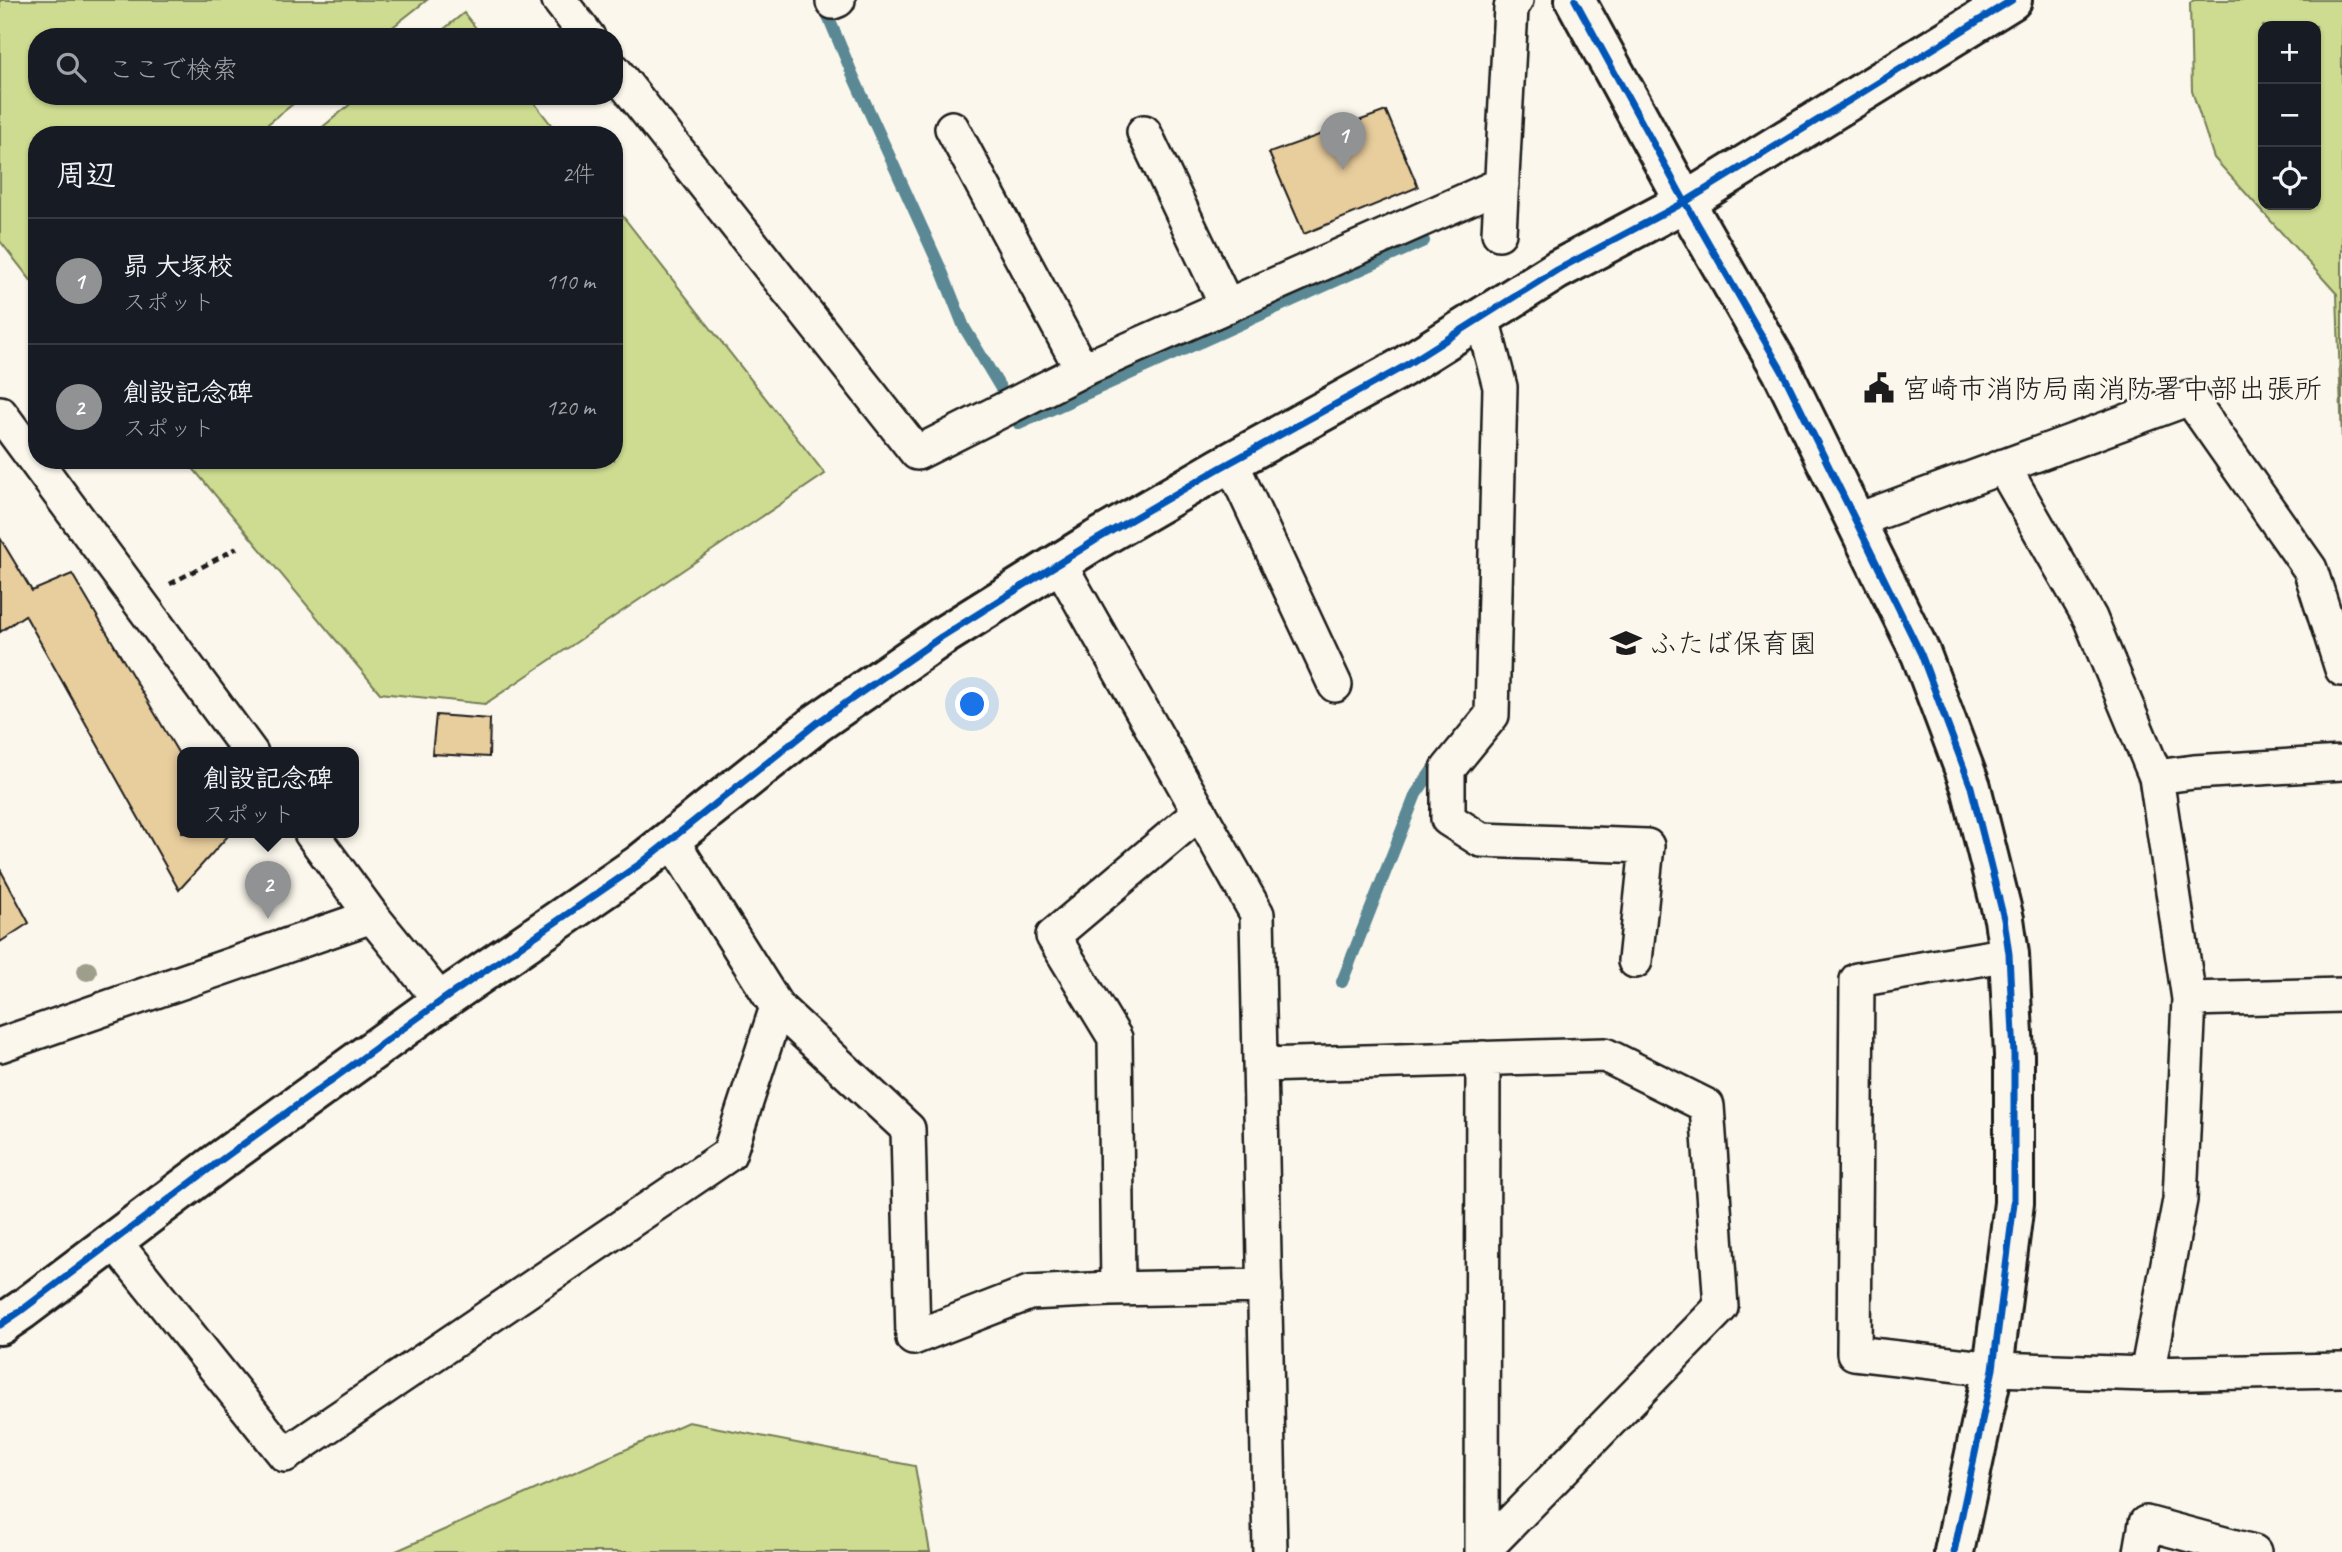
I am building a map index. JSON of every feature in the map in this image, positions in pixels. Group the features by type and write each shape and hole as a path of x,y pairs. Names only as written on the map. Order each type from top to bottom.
{"street":[{"path":"559,0 581,28"},
{"path":"1499,233 1511,8 1516,0"},
{"path":"1575,0 1685,202 1782,371 1921,654 1971,788 2004,919 2009,954 2014,1055 2014,1203 1993,1369 1954,1552"},
{"path":"0,1325 441,1001 640,864 817,723 940,637 1231,462 1404,367 1557,270 1685,202 2012,0"},
{"path":"623,81 917,453 1082,370 1502,184"},
{"path":"951,128 1082,370"},
{"path":"1144,132 1227,306"},
{"path":"1482,318 1500,387 1492,715 1448,769 1448,819 1481,839 1647,846 1635,961"},
{"path":"1855,521 2190,398 2311,569 2342,669"},
{"path":"0,413 28,451"},
{"path":"1231,462 1335,685"},
{"path":"2003,466 2090,618 2156,777 2189,999 2180,1200 2147,1374"},
{"path":"41,469 247,747"},
{"path":"1059,563 1257,914 1270,1552"},
{"path":"2156,777 2194,772 2342,763"},
{"path":"1118,1288 1115,1038 1053,936 1200,812"},
{"path":"315,838 372,916 441,1001"},
{"path":"671,839 776,1007 908,1129 913,1338 1029,1293 1118,1288 1265,1286"},
{"path":"0,1045 372,916"},
{"path":"2009,954 1857,979 1854,1353 1993,1369 2147,1374 2342,1370"},
{"path":"2189,999 2342,995"},
{"path":"114,1241 285,1455 729,1154 776,1007"},
{"path":"1261,1065 1605,1055 1707,1106 1721,1307 1482,1552"},
{"path":"1482,1552 1483,1059"},
{"path":"2141,1552 2146,1523 2254,1552"}],"path":[{"path":"164,588 237,548"}],"green space":[{"path":"0,0 427,0 391,28 28,28 28,105 292,105 265,126 28,126 28,277 0,241"},
{"path":"2194,0 2342,0 2342,442 2337,294 2261,210 2321,210 2321,21 2258,21 2258,207 2214,158 2192,91 2190,3"},
{"path":"464,13 476,28 445,28"},
{"path":"349,105 536,105 552,126 324,126"},
{"path":"623,216 825,474 485,704 380,693 193,469 623,469"},
{"path":"688,1422 915,1466 930,1552 394,1552"}],"building":[{"path":"1386,111 1418,187 1304,234 1269,153"},
{"path":"0,538 32,591 72,574 177,751 177,838 226,838 179,890 25,615 0,632"},
{"path":"436,715 490,719 489,757 432,754"},
{"path":"0,869 29,923 0,942"}],"waterway":[{"path":"822,2 964,327 1003,392"},
{"path":"1019,424 1424,241"},
{"path":"1342,982 1416,794 1440,759"}],"cycle path":[{"path":"1575,0 1685,202 1782,371 1921,654 1971,787 2004,919 2009,954 2014,1055 2014,1203 1993,1369 1954,1552"},
{"path":"0,1325 441,1001 640,864 817,723 941,637 1096,540 1403,367 1557,270 1685,202 2012,0"}],"place":[{"name":"昴 大塚校","path":"1343,170"},
{"name":"宮崎市消防局南消防署中部出張所","path":"1879,388"},
{"name":"ふたば保育園","path":"1626,643"},
{"name":"創設記念碑","path":"268,919"}]}
